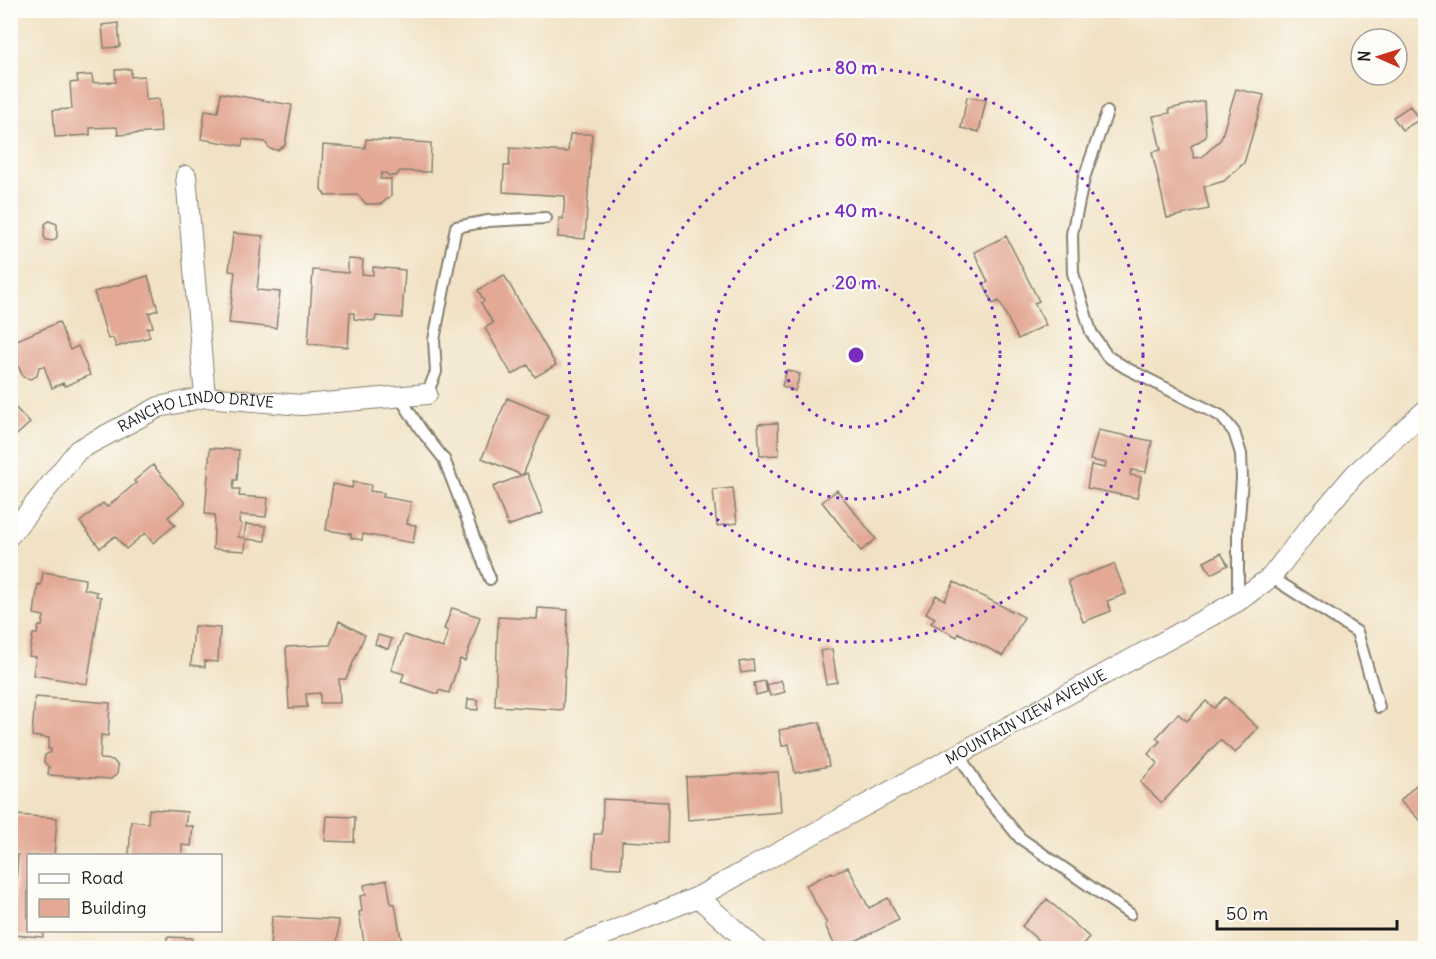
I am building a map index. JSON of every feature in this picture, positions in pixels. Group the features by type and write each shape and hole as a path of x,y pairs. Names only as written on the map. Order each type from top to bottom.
{"street":[{"path":"186,176 205,397"},
{"name":"RANCHO LINDO DRIVE","path":"10,535 78,450 159,407 205,397 302,405 427,394"},
{"name":"MOUNTAIN VIEW AVENUE","path":"573,948 698,897 1238,601 1271,577 1355,474 1425,410"},
{"path":"698,897 755,948"}],"lane":[{"path":"1107,112 1084,178 1071,234 1073,273 1091,332 1107,356 1221,416 1234,432 1241,454 1242,479 1238,531 1238,601"},
{"path":"427,394 436,372 434,340 456,227 488,221 546,219"},
{"path":"399,396 421,430 444,459 490,579"},
{"path":"1271,577 1357,632 1379,707"},
{"path":"959,754 982,792 1020,838 1130,914"}],"building":[{"path":"118,23 120,47 104,48 102,25"},
{"path":"131,69 131,77 144,76 146,100 159,99 161,132 118,135 117,127 90,128 90,135 55,137 53,110 72,109 70,83 78,82 77,76 92,75 93,83 116,82 115,70"},
{"path":"1236,89 1264,95 1244,163 1224,181 1204,187 1209,209 1167,218 1152,152 1161,150 1153,116 1170,113 1169,109 1204,101 1206,137 1191,146 1194,158 1202,157 1221,139"},
{"path":"221,93 292,105 285,145 278,150 270,149 265,142 243,139 242,146 201,139 205,110 218,112"},
{"path":"967,97 986,100 979,132 961,128"},
{"path":"1410,106 1419,120 1402,130 1393,117"},
{"path":"570,134 592,134 585,239 558,237 559,218 563,219 565,196 503,192 504,166 509,166 510,148 568,152"},
{"path":"366,139 431,143 430,172 400,171 396,176 382,173 380,179 391,179 391,196 381,204 366,204 358,195 326,196 321,189 323,145 365,148"},
{"path":"49,221 57,224 57,237 53,241 46,240 44,236 45,224"},
{"path":"233,233 263,236 257,290 280,292 276,328 229,323 235,272 229,271"},
{"path":"1006,236 1039,301 1034,303 1046,325 1018,339 999,301 993,304 984,284 988,282 974,252"},
{"path":"348,259 363,260 362,274 373,275 373,267 405,270 402,318 376,316 375,321 354,319 354,313 350,313 348,347 308,344 313,270 348,273"},
{"path":"504,275 556,365 535,377 528,365 512,375 485,328 493,323 481,303 484,301 478,290"},
{"path":"148,276 158,310 149,313 153,327 147,328 150,337 116,347 113,338 108,339 94,292"},
{"path":"59,322 70,350 78,346 90,375 65,386 63,383 52,388 44,366 39,367 37,376 30,379 23,377 10,343"},
{"path":"787,370 800,374 795,391 782,386"},
{"path":"507,398 548,415 523,475 527,473 543,513 508,526 493,487 522,475 482,458"},
{"path":"10,402 30,423 10,441"},
{"path":"778,423 779,455 760,456 758,424"},
{"path":"1098,430 1152,441 1146,472 1131,470 1130,475 1141,477 1137,498 1087,488 1091,465 1105,468 1106,463 1090,460"},
{"path":"210,448 239,450 237,480 234,480 233,489 240,489 239,496 268,498 266,517 240,515 239,522 242,525 238,537 244,538 246,524 266,526 265,541 246,539 245,551 213,549 215,515 205,514"},
{"path":"153,465 185,503 168,517 175,525 153,543 145,533 126,549 115,536 100,548 80,522 103,503 107,507 136,483 134,481"},
{"path":"353,482 371,485 370,491 384,493 383,497 411,502 407,524 416,525 413,543 363,534 362,540 351,538 351,534 326,530 333,484 352,488"},
{"path":"733,488 737,523 717,526 713,490"},
{"path":"837,490 876,539 861,551 822,502"},
{"path":"1221,553 1228,565 1211,574 1204,562"},
{"path":"1114,564 1126,594 1107,601 1111,611 1083,622 1068,581"},
{"path":"43,572 85,579 84,589 97,592 96,596 101,597 87,684 33,675 36,657 29,656 33,634 37,634 39,626 42,626 44,616 34,614 38,584 41,585"},
{"path":"954,582 1024,617 1003,656 959,633 957,637 931,623 935,618 926,613 936,595 945,600"},
{"path":"452,608 480,617 465,661 460,659 449,693 439,690 438,694 401,682 404,674 391,670 404,635 443,648 448,631 444,629"},
{"path":"538,608 568,610 563,710 495,706 498,617 537,619"},
{"path":"339,621 365,635 346,679 339,679 340,703 320,703 320,693 306,694 307,707 289,708 286,647 330,645"},
{"path":"194,626 220,628 218,662 205,661 205,667 191,665"},
{"path":"378,635 392,639 388,649 375,644"},
{"path":"832,649 837,682 826,684 820,651"},
{"path":"753,660 754,671 741,673 739,662"},
{"path":"781,680 785,692 770,696 767,685"},
{"path":"765,681 767,692 756,695 754,683"},
{"path":"35,697 110,703 108,736 101,735 100,759 113,760 118,766 117,774 111,779 48,775 49,767 44,762 45,755 51,752 51,749 48,749 49,738 32,736"},
{"path":"1225,697 1258,728 1235,753 1220,740 1162,803 1140,782 1158,763 1148,754 1160,741 1156,738 1178,714 1187,721 1206,701 1214,708"},
{"path":"468,699 478,700 478,710 467,709"},
{"path":"820,722 829,766 795,773 789,744 782,746 779,730"},
{"path":"778,772 781,812 688,820 686,777"},
{"path":"1426,775 1426,826 1400,801"},
{"path":"603,799 668,802 667,843 622,841 621,868 593,867 594,834 602,834"},
{"path":"149,809 187,812 185,826 193,826 191,846 182,845 182,854 129,854 131,821 148,823"},
{"path":"16,815 57,818 54,854 27,854 27,932 44,932 43,937 12,935 18,855 13,854"},
{"path":"327,816 355,817 354,842 325,841"},
{"path":"848,867 869,908 888,898 899,920 841,948 836,948 825,925 827,924 806,885"},
{"path":"387,880 391,904 395,904 402,944 397,945 398,948 365,948 359,912 362,911 360,896 366,895 364,885"},
{"path":"1047,899 1089,937 1079,948 1047,948 1022,926"},
{"path":"272,916 339,920 337,948 270,948"},
{"path":"167,937 192,938 192,948 166,948"}]}
